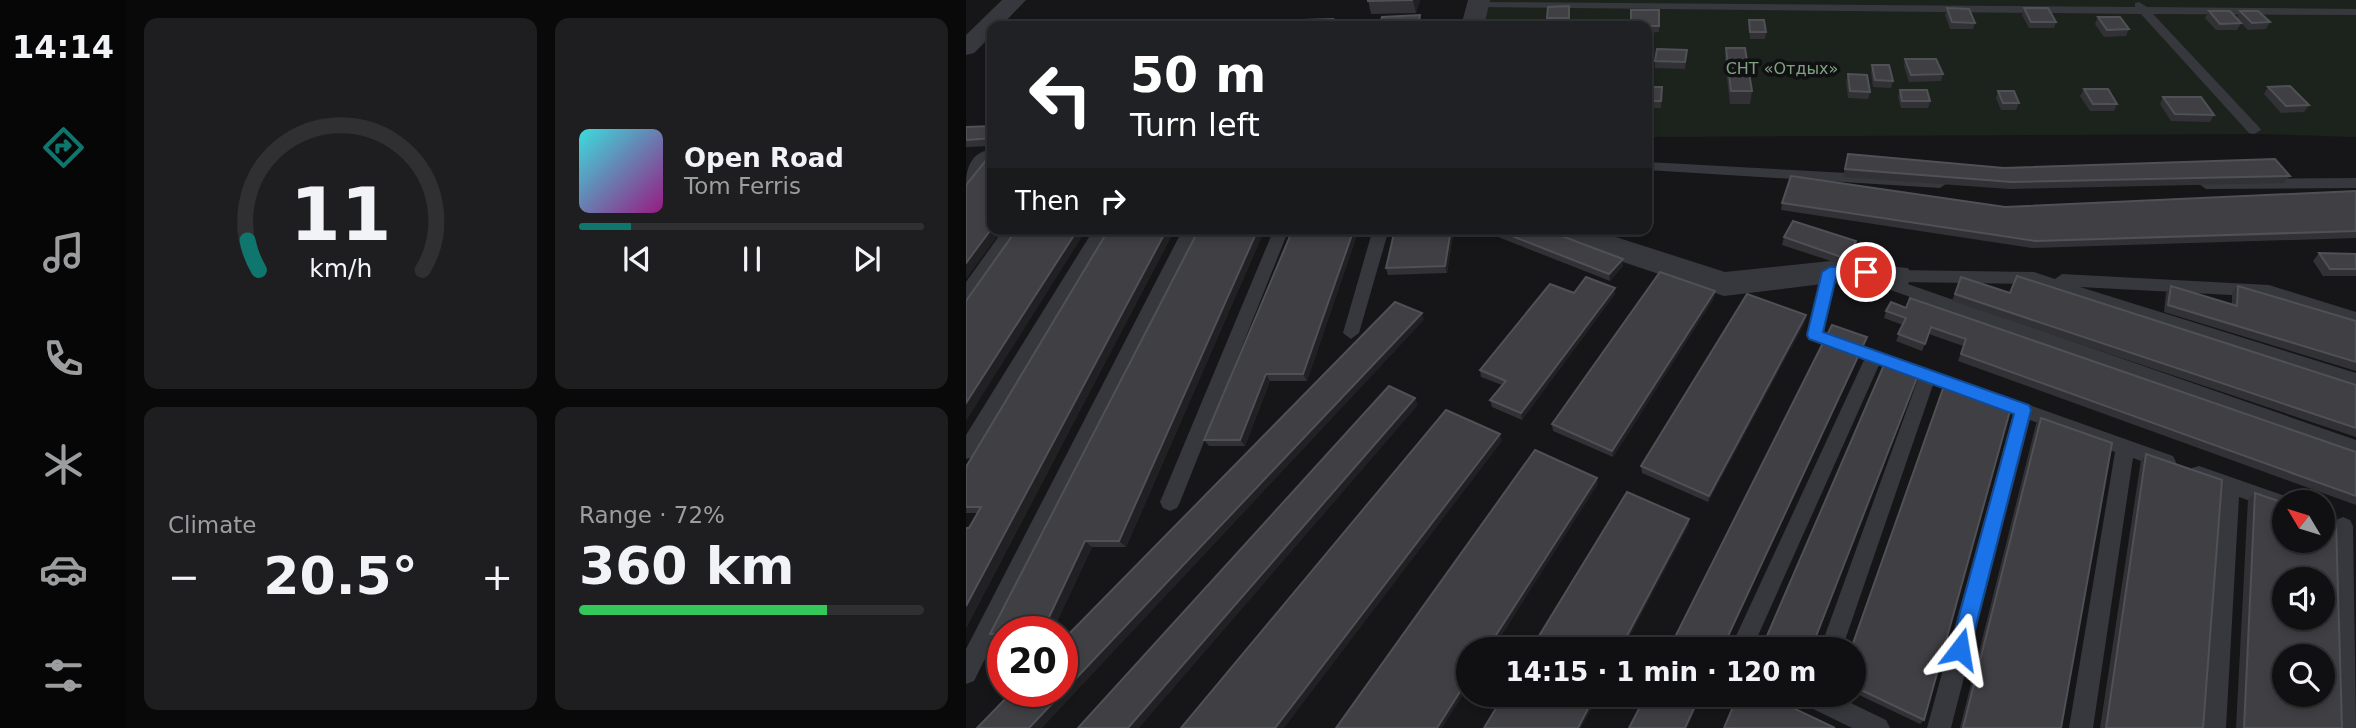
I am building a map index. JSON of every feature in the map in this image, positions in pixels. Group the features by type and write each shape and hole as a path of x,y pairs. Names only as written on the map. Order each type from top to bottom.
{"street":[{"path":"994,21 1015,0"},
{"path":"966,48 987,27"},
{"path":"1575,235 1724,284 1844,272 1896,276"}],"lane":[{"path":"2134,0 2254,130"},
{"path":"1476,10 2356,12"},
{"path":"966,156 987,155"},
{"path":"966,178 987,157"},
{"path":"1652,166 1952,184"},
{"path":"2186,185 2356,183"},
{"path":"966,294 1008,235"},
{"path":"966,451 1098,235"},
{"path":"966,673 1188,235"},
{"path":"1170,502 1280,235"},
{"path":"1351,333 1379,235"},
{"path":"2272,501 1815,335 1844,272 2356,448"},
{"path":"1896,276 2034,278 2269,291 2356,318"},
{"path":"2034,278 2356,380"},
{"path":"1746,637 1874,356"},
{"path":"1835,637 1928,375"},
{"path":"1939,728 2023,410"},
{"path":"2081,728 2125,447"},
{"path":"2214,728 2230,485"},
{"path":"2340,525 2350,728"},
{"path":"1835,707 1878,728"}],"green space":[{"name":"СНТ «Отдых»","path":"1484,0 2356,0 2356,137 2261,134 1652,137 1652,21 1479,21"}],"building":[{"path":"1569,6 1569,18 1547,18 1548,7"},
{"path":"1947,8 1969,9 1975,23 1952,22"},
{"path":"2024,8 2048,8 2056,22 2031,22"},
{"path":"1631,10 1659,10 1659,26 1652,26 1652,21 1631,21"},
{"path":"2209,11 2230,11 2241,23 2220,24"},
{"path":"2240,11 2258,11 2270,22 2252,23"},
{"path":"1420,15 1419,21 1381,21 1382,17"},
{"path":"2098,17 2120,17 2129,29 2107,30"},
{"path":"1333,19 1332,21 1270,21"},
{"path":"1749,20 1764,20 1766,32 1750,32"},
{"path":"1726,48 1745,48 1752,91 1731,91"},
{"path":"1657,49 1687,50 1685,62 1655,61"},
{"path":"1905,59 1936,59 1943,74 1911,75"},
{"path":"1872,65 1889,65 1893,81 1875,80"},
{"path":"1848,74 1867,75 1870,92 1850,91"},
{"path":"2290,86 2309,105 2286,106 2268,87"},
{"path":"1652,87 1662,87 1661,101 1652,101"},
{"path":"2084,89 2108,89 2117,104 2093,104"},
{"path":"1900,90 1927,90 1930,101 1902,101"},
{"path":"1998,91 2014,91 2019,103 2003,103"},
{"path":"2163,97 2201,97 2214,115 2175,114"},
{"path":"987,126 987,138 966,140 966,127"},
{"path":"1848,154 2004,168 2275,159 2290,176 2012,182 1845,169"},
{"path":"987,159 987,235 966,263 966,185"},
{"path":"1791,176 2005,207 2356,191 2356,231 2036,241 1782,203"},
{"path":"1793,221 1856,241 1847,259 1784,237"},
{"path":"1013,235 1074,235 966,403 966,301"},
{"path":"1105,235 1164,235 966,606 966,528 969,528 981,507 966,507 966,467"},
{"path":"1196,235 1255,235 1119,541 1085,541 1050,616 999,616"},
{"path":"1290,235 1352,235 1303,374 1266,374 1240,440 1204,440"},
{"path":"1394,235 1450,235 1445,266 1386,268"},
{"path":"1509,235 1559,235 1623,259 1609,274"},
{"path":"2319,253 2356,254 2356,269 2330,269"},
{"path":"1660,272 1715,291 1612,451 1552,424"},
{"path":"2017,276 2356,385 2356,428 1955,294 1961,277 2010,293"},
{"path":"1586,277 1615,288 1521,413 1490,400 1506,381 1480,370 1550,284 1574,293"},
{"path":"2171,286 2237,306 2238,286 2356,321 2356,362 2168,305"},
{"path":"1747,294 1806,315 1709,496 1641,466"},
{"path":"1910,298 2356,452 2356,496 1961,354 1966,339 1931,327 1925,344 1898,334 1906,318 1886,311 1891,302 1906,308"},
{"path":"1395,302 1422,313 1078,676 1078,625"},
{"path":"1832,325 1867,337 1728,637 1675,637"},
{"path":"1887,358 1920,370 1816,637 1766,637"},
{"path":"1945,383 2011,407 1924,720 1866,692 1866,637 1855,637"},
{"path":"1389,386 1415,398 1128,728 1078,728"},
{"path":"1446,410 1500,434 1275,728 1181,728"},
{"path":"2041,418 2112,443 2061,728 1963,728"},
{"path":"1535,450 1597,478 1495,637 1456,637 1456,698 1437,728 1336,728"},
{"path":"2146,454 2222,480 2203,728 2106,728"},
{"path":"1627,492 1689,519 1626,637 1538,637"},
{"path":"2255,493 2272,499 2272,553 2335,553 2336,522 2342,728 2244,728"},
{"path":"997,707 1049,707 1029,728 977,728"},
{"path":"1497,707 1589,707 1578,728 1484,728"},
{"path":"1640,707 1695,707 1685,728 1629,728"},
{"path":"1733,707 1791,707 1835,728 1724,728"}],"route":[{"path":"1866,272 1830,272 1815,335 2023,410 1960,649"}]}
